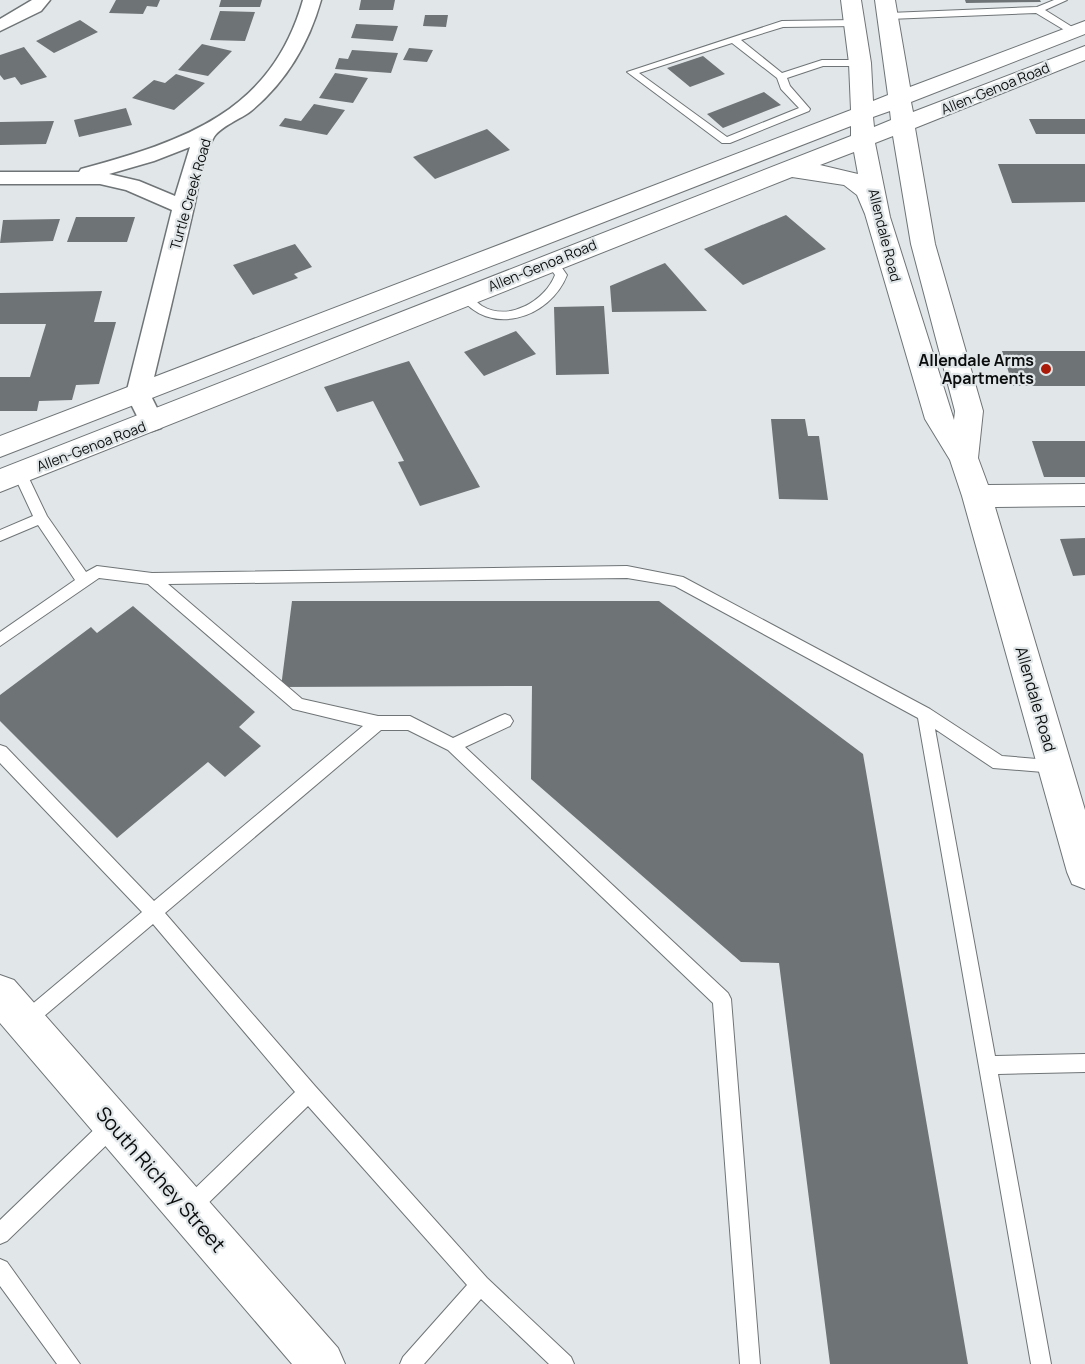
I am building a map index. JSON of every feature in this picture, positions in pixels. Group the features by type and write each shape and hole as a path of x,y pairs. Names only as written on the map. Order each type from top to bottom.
{"main road":[{"name":"Allendale Road","path":"851,0 860,63 863,141 878,217 904,311 939,419 964,458 978,496 1085,871"},
{"name":"Allendale Road","path":"887,8 895,55 902,126 923,244 969,411 964,458"},
{"name":"Allen-Genoa Road","path":"10,477 465,295 541,256 862,114 1079,29"},
{"name":"Allen-Genoa Road","path":"0,447 138,394 789,169 1085,52"},
{"path":"895,55 917,69 942,74 966,74"},
{"path":"789,169 835,175 866,189 878,217"},
{"path":"978,496 1085,495"},
{"name":"South Richey Street","path":"7,1003 322,1364"}],"street":[{"path":"0,26 35,7 40,0"},
{"name":"Turtle Creek Road","path":"138,394 184,208 205,134 235,114 279,71 296,46 307,22 312,0"},
{"path":"75,176 147,157 205,134"},
{"path":"0,178 75,176 132,185 184,208"},
{"path":"138,394 152,422"}],"lane":[{"path":"940,0 946,14"},
{"path":"887,8 946,14 1038,10 1062,0"},
{"path":"1038,10 1079,29"},
{"path":"734,40 781,77 785,87 805,109 726,141 632,72 782,24 856,23"},
{"path":"781,77 822,63 860,63"},
{"path":"465,295 478,309 488,313 529,310 548,300 559,284 561,275 541,256"},
{"path":"10,477 84,581"},
{"path":"0,536 41,518"},
{"path":"0,640 97,572 152,579 627,572 678,580 925,714 999,763 1055,766"},
{"path":"152,579 298,704 378,723 410,723 453,745 722,999 750,1364"},
{"path":"925,714 1041,1364"},
{"path":"453,745 505,721"},
{"path":"7,1003 154,913 378,723"},
{"path":"0,752 154,913 308,1093 480,1285 564,1364"},
{"path":"987,1065 1085,1063"},
{"path":"188,1210 308,1093"},
{"path":"0,1234 113,1125"},
{"path":"0,1269 70,1364"},
{"path":"410,1364 480,1285"}],"building":[{"path":"116,0 160,0 157,7 147,6 143,14 109,13"},
{"path":"221,0 262,0 260,7 219,7"},
{"path":"361,0 395,0 393,10 359,10"},
{"path":"965,0 1040,0 1041,2 966,3"},
{"path":"220,11 255,12 245,41 210,40"},
{"path":"425,15 448,15 446,27 423,26"},
{"path":"80,20 98,32 54,53 36,41"},
{"path":"356,24 398,26 393,41 351,38"},
{"path":"202,44 232,51 208,76 178,70"},
{"path":"24,47 47,77 21,85 15,77 4,80 0,75 0,55"},
{"path":"409,48 433,50 427,62 403,60"},
{"path":"352,50 398,53 391,73 335,69 339,58 348,59"},
{"path":"703,56 725,74 690,87 667,68"},
{"path":"335,73 368,78 353,103 319,98"},
{"path":"176,74 205,83 174,110 132,98 154,80 165,83"},
{"path":"764,92 781,105 723,128 707,114"},
{"path":"314,104 345,110 327,135 279,126 285,118 301,121"},
{"path":"126,108 132,125 79,137 74,120"},
{"path":"1029,119 1085,119 1085,134 1036,134"},
{"path":"54,121 46,144 0,145 0,122"},
{"path":"487,129 510,150 435,179 413,157"},
{"path":"998,164 1085,164 1085,202 1012,203"},
{"path":"786,215 826,249 743,285 704,249"},
{"path":"76,217 135,217 127,242 67,242"},
{"path":"60,219 53,241 0,243 3,220"},
{"path":"295,244 312,267 294,274 298,278 253,295 233,265"},
{"path":"665,263 707,311 612,312 610,286"},
{"path":"102,291 94,322 116,322 99,384 76,385 72,400 39,401 37,411 0,411 0,377 30,377 46,324 0,324 0,293"},
{"path":"604,306 609,374 556,375 554,307"},
{"path":"516,331 536,354 484,376 464,352"},
{"name":"Allendale Arms Apartments","path":"1002,351 1085,351 1085,386 1013,386"},
{"path":"409,361 480,487 420,506 398,462 404,461 373,401 337,412 324,387"},
{"path":"771,419 805,419 808,436 819,436 828,500 779,499"},
{"path":"1032,441 1085,441 1085,477 1044,477"},
{"path":"1085,538 1085,575 1073,576 1060,539"},
{"path":"292,601 659,601 863,754 968,1364 830,1364 779,963 741,962 531,779 532,686 281,687"},
{"path":"133,606 255,712 239,727 261,746 225,777 208,762 117,838 0,721 0,695 91,627 97,633"}],"place":[{"name":"Allendale Arms Apartments","path":"1046,369"}]}
